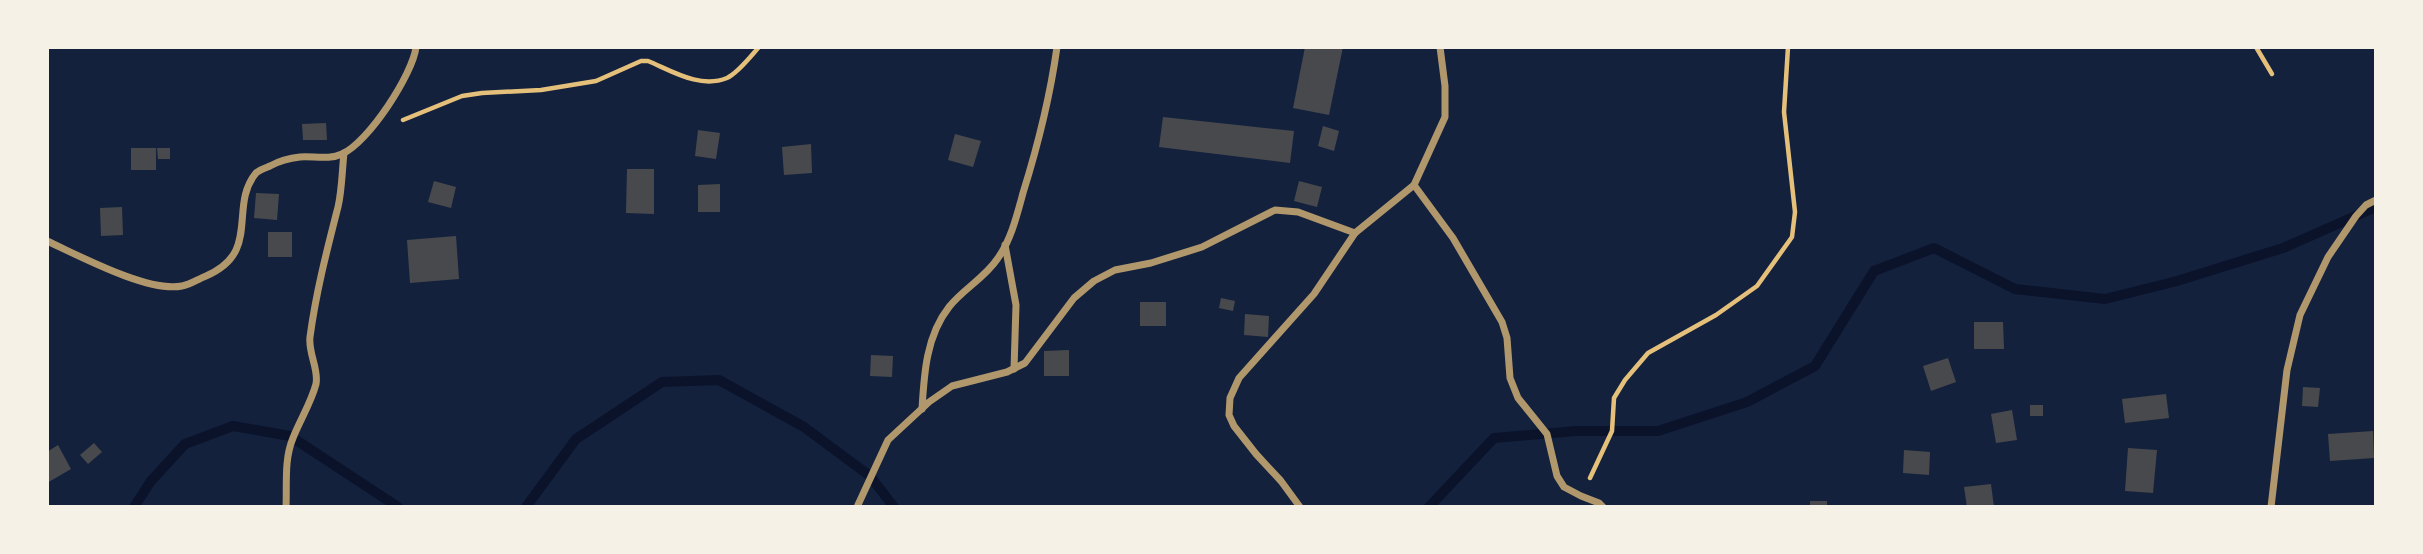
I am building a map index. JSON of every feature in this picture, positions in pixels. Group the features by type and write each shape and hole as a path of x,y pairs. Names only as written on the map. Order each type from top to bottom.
{"street":[{"path":"47,241 107,270 161,285 181,286 220,270 237,249 243,225 244,194 257,171 279,161 344,153 367,134 395,94 415,60 416,47"},
{"path":"922,410 924,370 932,338 948,307 971,288 998,258 1011,231 1041,135 1057,47"},
{"path":"1300,507 1282,481 1234,426 1229,415 1230,398 1239,378 1314,294 1355,233 1414,185 1445,117 1445,86 1440,47"},
{"path":"286,507 288,457 293,438 305,416 316,384 317,376 309,350 310,338 318,287 338,204 344,153"},
{"path":"1414,185 1453,238 1502,322 1507,338 1510,378 1518,398 1547,434 1557,476 1564,487 1603,507"},
{"path":"2271,507 2287,370 2301,315 2328,257 2356,216 2366,205 2376,200"},
{"path":"857,507 888,440 953,386 1014,369 1025,363 1074,298 1094,281 1115,270 1151,263 1202,247 1275,210 1298,212 1355,233"},
{"path":"1005,244 1016,305 1014,369"}],"path":[{"path":"367,134 462,96 541,90 596,81 641,61 648,61 704,82 728,78 759,47"},
{"path":"1581,496 1612,431 1614,398 1625,380 1648,353 1716,315 1758,286 1792,237 1795,212 1784,112 1788,47"},
{"path":"2256,47 2272,74"}],"building":[{"path":"1305,47 1343,47 1329,115 1293,108"},
{"path":"1163,117 1294,131 1290,163 1159,147"},
{"path":"326,123 327,140 303,140 302,124"},
{"path":"1323,126 1339,131 1334,151 1318,146"},
{"path":"698,130 720,133 716,159 695,156"},
{"path":"955,134 981,141 973,167 948,160"},
{"path":"811,144 812,173 784,175 782,147"},
{"path":"131,148 156,148 156,170 131,170"},
{"path":"157,148 170,148 170,159 158,159"},
{"path":"627,169 654,169 654,214 626,213"},
{"path":"434,181 456,187 451,208 428,202"},
{"path":"1299,181 1322,187 1317,207 1294,201"},
{"path":"720,184 720,212 698,212 698,185"},
{"path":"256,193 279,194 277,220 254,218"},
{"path":"122,207 123,235 101,236 100,208"},
{"path":"268,232 292,232 292,257 268,257"},
{"path":"456,236 459,279 410,283 407,240"},
{"path":"1221,298 1235,301 1233,311 1219,308"},
{"path":"1140,302 1166,302 1166,326 1140,326"},
{"path":"1245,314 1269,316 1268,337 1244,335"},
{"path":"1974,322 2003,322 2004,349 1974,349"},
{"path":"1069,350 1069,376 1044,376 1044,351"},
{"path":"871,355 893,356 892,377 870,376"},
{"path":"1948,358 1956,382 1931,391 1923,366"},
{"path":"2303,387 2320,388 2318,407 2302,406"},
{"path":"2166,394 2169,418 2125,423 2122,399"},
{"path":"2030,405 2043,405 2043,416 2030,416"},
{"path":"2012,410 2017,440 1996,443 1991,414"},
{"path":"2373,431 2374,458 2330,461 2328,434"},
{"path":"94,443 102,452 88,464 80,455"},
{"path":"58,445 71,469 47,483 47,452"},
{"path":"2128,448 2157,450 2153,493 2125,491"},
{"path":"1904,450 1930,452 1929,475 1903,473"},
{"path":"1991,484 1994,507 1967,507 1964,487"},
{"path":"1810,501 1827,501 1827,507 1810,507"}],"waterway":[{"path":"1429,507 1494,438 1576,431 1658,431 1747,402 1815,366 1874,271 1934,248 2015,289 2105,299 2177,281 2283,248 2376,207"},
{"path":"526,507 576,439 662,382 719,380 804,427 870,476 894,507"},
{"path":"134,507 151,481 185,444 233,426 290,436 398,507"}]}
